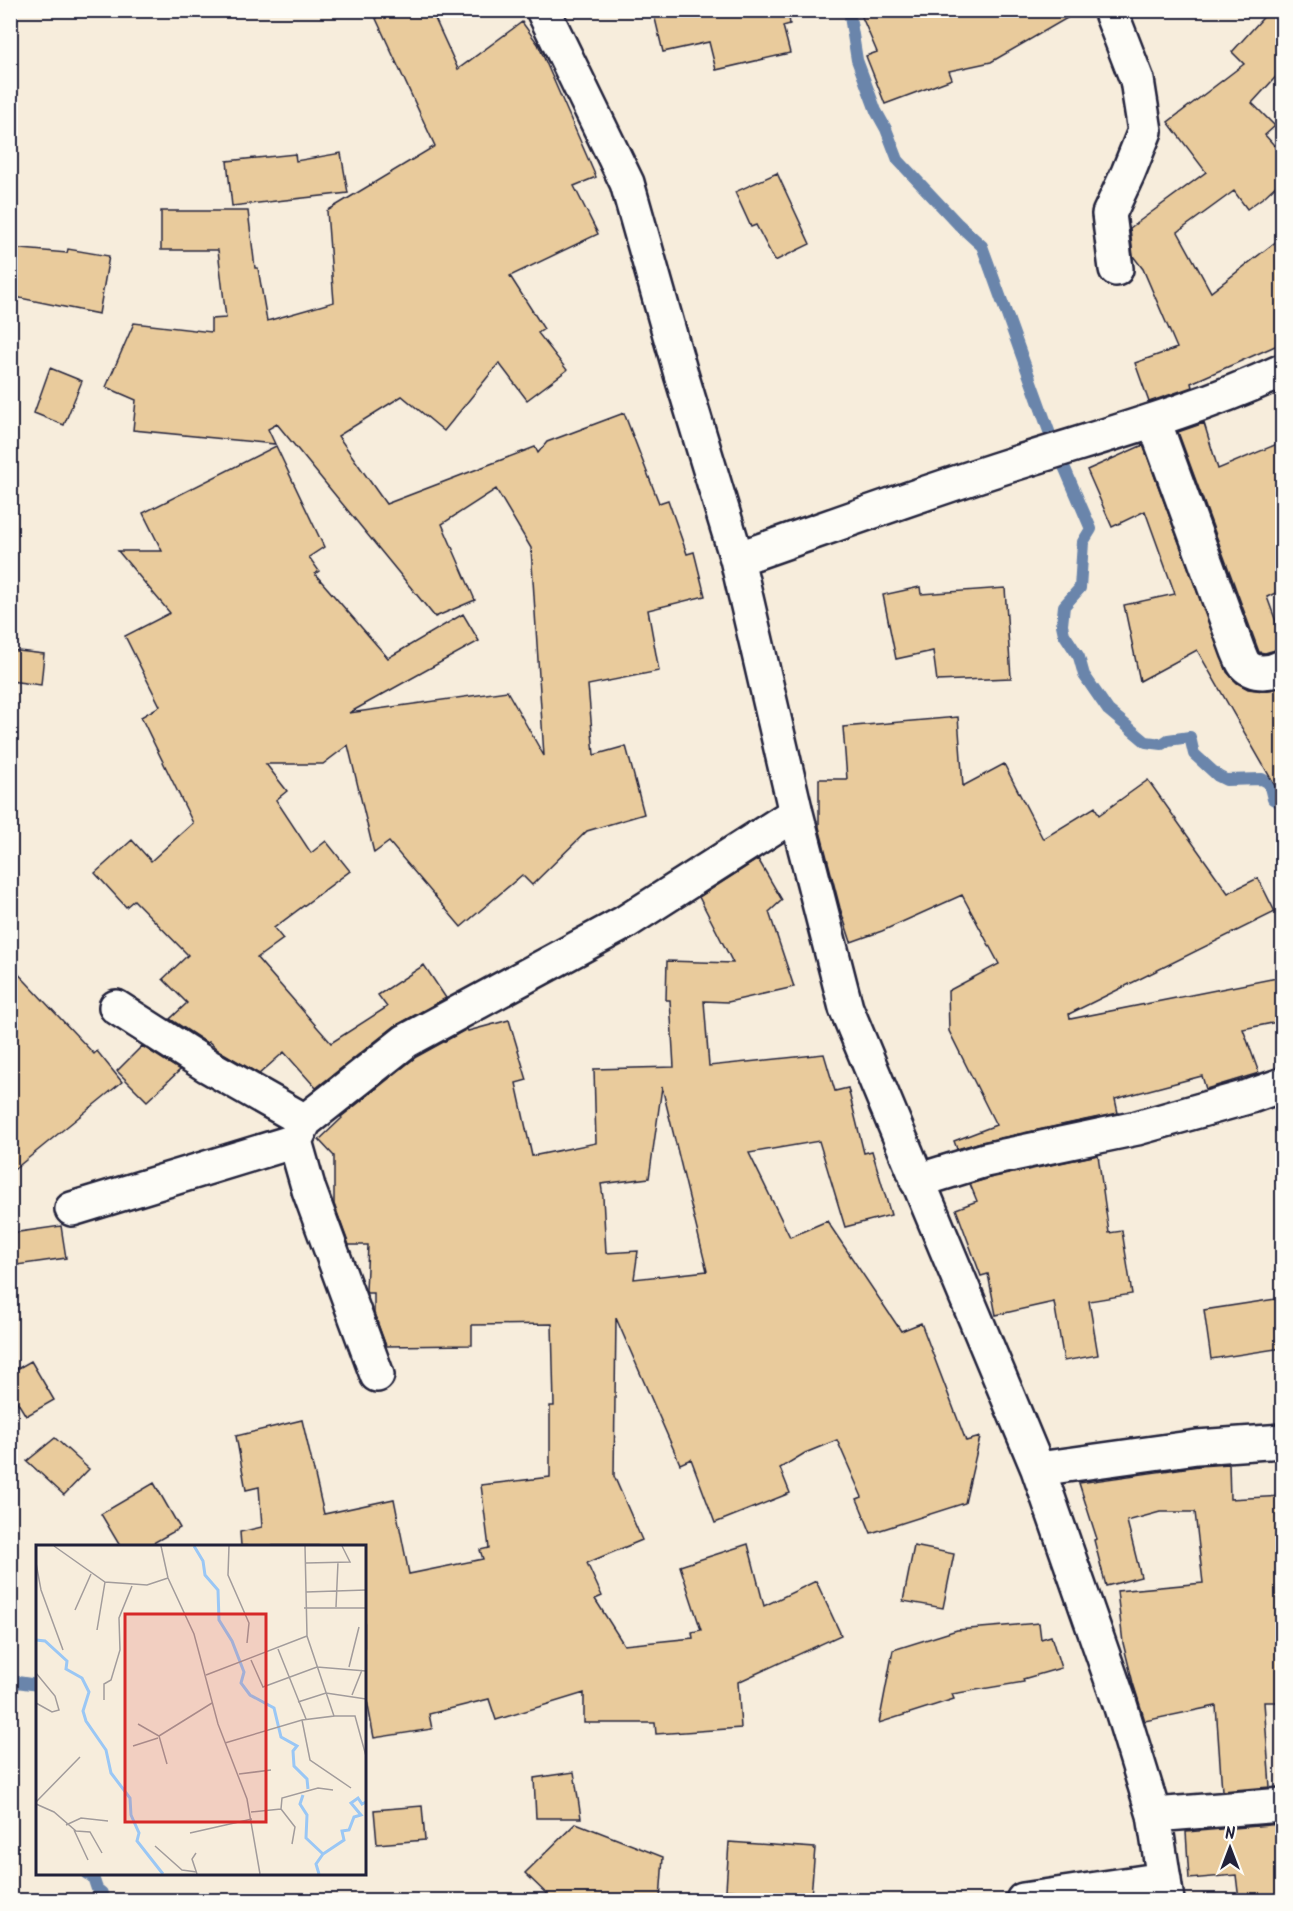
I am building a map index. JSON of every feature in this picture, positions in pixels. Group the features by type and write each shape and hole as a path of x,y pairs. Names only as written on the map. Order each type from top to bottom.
{"street":[{"path":"543,10 627,183 681,374 737,559 796,813 846,1008 1038,1469 1119,1701 1154,1815 1165,1890 1023,1900"},
{"path":"1110,10 1137,80 1145,131 1109,214 1116,269"},
{"path":"737,559 1002,468 1154,421 1242,389 1282,371"},
{"path":"1154,421 1245,665 1258,672 1277,670 1282,667"},
{"path":"72,1209 300,1131 406,1041 624,923 796,813"},
{"path":"116,1007 208,1066 300,1131 309,1190 377,1375"},
{"path":"917,1181 985,1160 1137,1128 1282,1085"},
{"path":"1038,1469 1197,1447 1282,1441"},
{"path":"1154,1815 1282,1805"}],"building":[{"path":"372,10 431,10 458,69 522,22 538,44 596,177 574,186 598,234 510,276 544,329 538,333 567,370 527,400 499,363 444,431 402,396 338,436 386,504 535,447 538,453 547,442 624,413 659,503 668,500 687,554 694,552 705,596 648,610 659,671 588,685 594,755 626,746 644,814 587,831 532,885 522,875 461,927 389,842 374,853 348,745 323,764 266,764 287,791 276,800 311,853 326,841 350,871 274,928 283,939 257,958 331,1043 387,1007 378,995 424,965 446,998 395,1026 316,1088 284,1052 259,1074 170,1019 187,1003 163,979 188,955 134,900 126,907 95,873 132,840 151,861 193,823 141,717 160,706 125,636 170,613 118,551 162,551 143,513 276,446 324,547 309,557 319,571 315,574 388,658 463,614 479,641 349,713 507,691 544,756 531,548 496,489 442,524 475,600 435,617 277,424 268,429 275,444 133,430 136,400 106,387 134,323 211,332 211,319 226,318 218,250 161,250 161,211 248,211 255,268 258,268 267,321 334,302 327,211 435,146"},
{"path":"653,10 788,10 790,24 783,26 790,53 716,70 709,42 663,52"},
{"path":"859,10 1081,10 991,62 949,71 952,79 885,104 866,56 877,52"},
{"path":"1270,10 1282,10 1282,70 1252,103 1275,126 1265,135 1282,154 1282,180 1247,209 1234,191 1178,232 1211,292 1282,237 1282,343 1191,383 1192,387 1149,402 1135,363 1177,348 1143,269 1133,256 1130,228 1206,172 1168,122 1244,64 1232,52"},
{"path":"341,153 348,193 232,206 227,161 295,154 296,161"},
{"path":"777,173 810,244 775,261 756,225 751,227 735,192"},
{"path":"10,248 67,253 68,249 109,256 99,314 10,296"},
{"path":"50,368 82,381 64,425 34,413"},
{"path":"1204,423 1218,469 1282,442 1282,590 1267,597 1282,638 1282,648 1265,653 1259,652 1178,432"},
{"path":"1143,445 1227,672 1237,683 1248,689 1264,691 1282,687 1282,798 1197,650 1140,681 1124,605 1175,594 1145,511 1112,527 1087,470"},
{"path":"920,587 921,594 1005,588 1011,678 937,681 933,651 896,659 883,595"},
{"path":"10,650 44,654 41,685 10,681"},
{"path":"958,717 963,786 1004,764 1043,839 1095,807 1099,815 1148,780 1228,893 1258,878 1275,912 1069,1014 1070,1019 1282,977 1282,1021 1243,1029 1259,1073 1206,1089 1202,1076 1115,1099 1118,1113 957,1149 954,1141 996,1125 949,1031 948,991 999,964 962,895 882,931 851,942 819,827 819,779 847,779 843,727"},
{"path":"758,859 782,900 769,912 794,987 728,1002 704,1001 709,1066 824,1054 835,1091 848,1088 864,1153 872,1151 891,1215 845,1227 819,1141 749,1153 790,1237 827,1221 901,1331 921,1323 966,1441 980,1437 965,1503 871,1533 857,1499 862,1497 837,1440 805,1453 780,1468 790,1493 715,1523 691,1459 680,1464 616,1318 614,1476 642,1540 587,1563 602,1596 595,1599 624,1645 693,1638 692,1632 701,1630 680,1566 748,1544 764,1606 816,1581 841,1635 738,1682 741,1728 656,1734 655,1723 584,1723 584,1693 496,1720 489,1699 429,1714 432,1729 374,1738 366,1696 366,1545 241,1545 240,1532 262,1527 259,1487 246,1490 236,1436 302,1420 324,1514 394,1499 409,1574 483,1559 480,1550 489,1548 481,1485 550,1477 550,1406 554,1406 552,1324 472,1325 472,1345 386,1346 374,1313 374,1293 366,1291 368,1245 349,1245 334,1204 334,1156 319,1140 341,1117 416,1057 467,1029 468,1031 509,1020 527,1080 516,1083 532,1156 596,1143 594,1069 674,1067 670,1000 666,1000 667,961 733,963 699,897","holes":["662,1087 707,1271 634,1279 638,1251 606,1253 601,1184 649,1178"]},
{"path":"10,965 94,1054 97,1051 122,1082 10,1173"},
{"path":"142,1046 180,1070 147,1101 117,1071"},
{"path":"1098,1155 1109,1233 1122,1231 1132,1294 1089,1301 1098,1355 1064,1361 1054,1302 996,1315 988,1274 981,1276 956,1209 977,1201 970,1184"},
{"path":"61,1226 66,1258 17,1265 12,1233"},
{"path":"1282,1298 1282,1348 1211,1359 1204,1310"},
{"path":"31,1361 54,1400 26,1416 10,1390 10,1373"},
{"path":"55,1438 89,1469 64,1495 27,1461"},
{"path":"1229,1464 1230,1499 1282,1496 1282,1702 1264,1702 1270,1787 1222,1791 1216,1706 1145,1721 1123,1643 1117,1591 1203,1583 1195,1512 1160,1512 1127,1521 1141,1577 1106,1586 1094,1540 1097,1539 1079,1483"},
{"path":"154,1483 180,1528 150,1545 119,1545 101,1514"},
{"path":"914,1546 954,1554 943,1608 903,1601"},
{"path":"1039,1623 1041,1639 1051,1636 1061,1668 1023,1679 1024,1682 952,1694 954,1699 879,1723 893,1650 957,1630"},
{"path":"574,1772 581,1818 536,1818 534,1778"},
{"path":"422,1806 425,1840 377,1844 374,1810"},
{"path":"576,1823 663,1857 660,1900 553,1900 525,1873"},
{"path":"1282,1824 1282,1900 1239,1900 1236,1875 1189,1879 1186,1832"},
{"path":"729,1842 815,1848 811,1896 726,1890"}],"waterway":[{"path":"849,10 857,60 898,160 982,246 1050,434 1091,529 1083,542 1080,588 1064,606 1062,625 1064,634 1079,657 1084,675 1108,710 1146,742 1162,744 1168,740 1190,737 1194,754 1218,776 1226,780 1262,779 1269,783 1273,799 1282,804"},
{"path":"10,1681 36,1685"},
{"path":"89,1875 93,1877 97,1889 102,1893 102,1900"}]}
